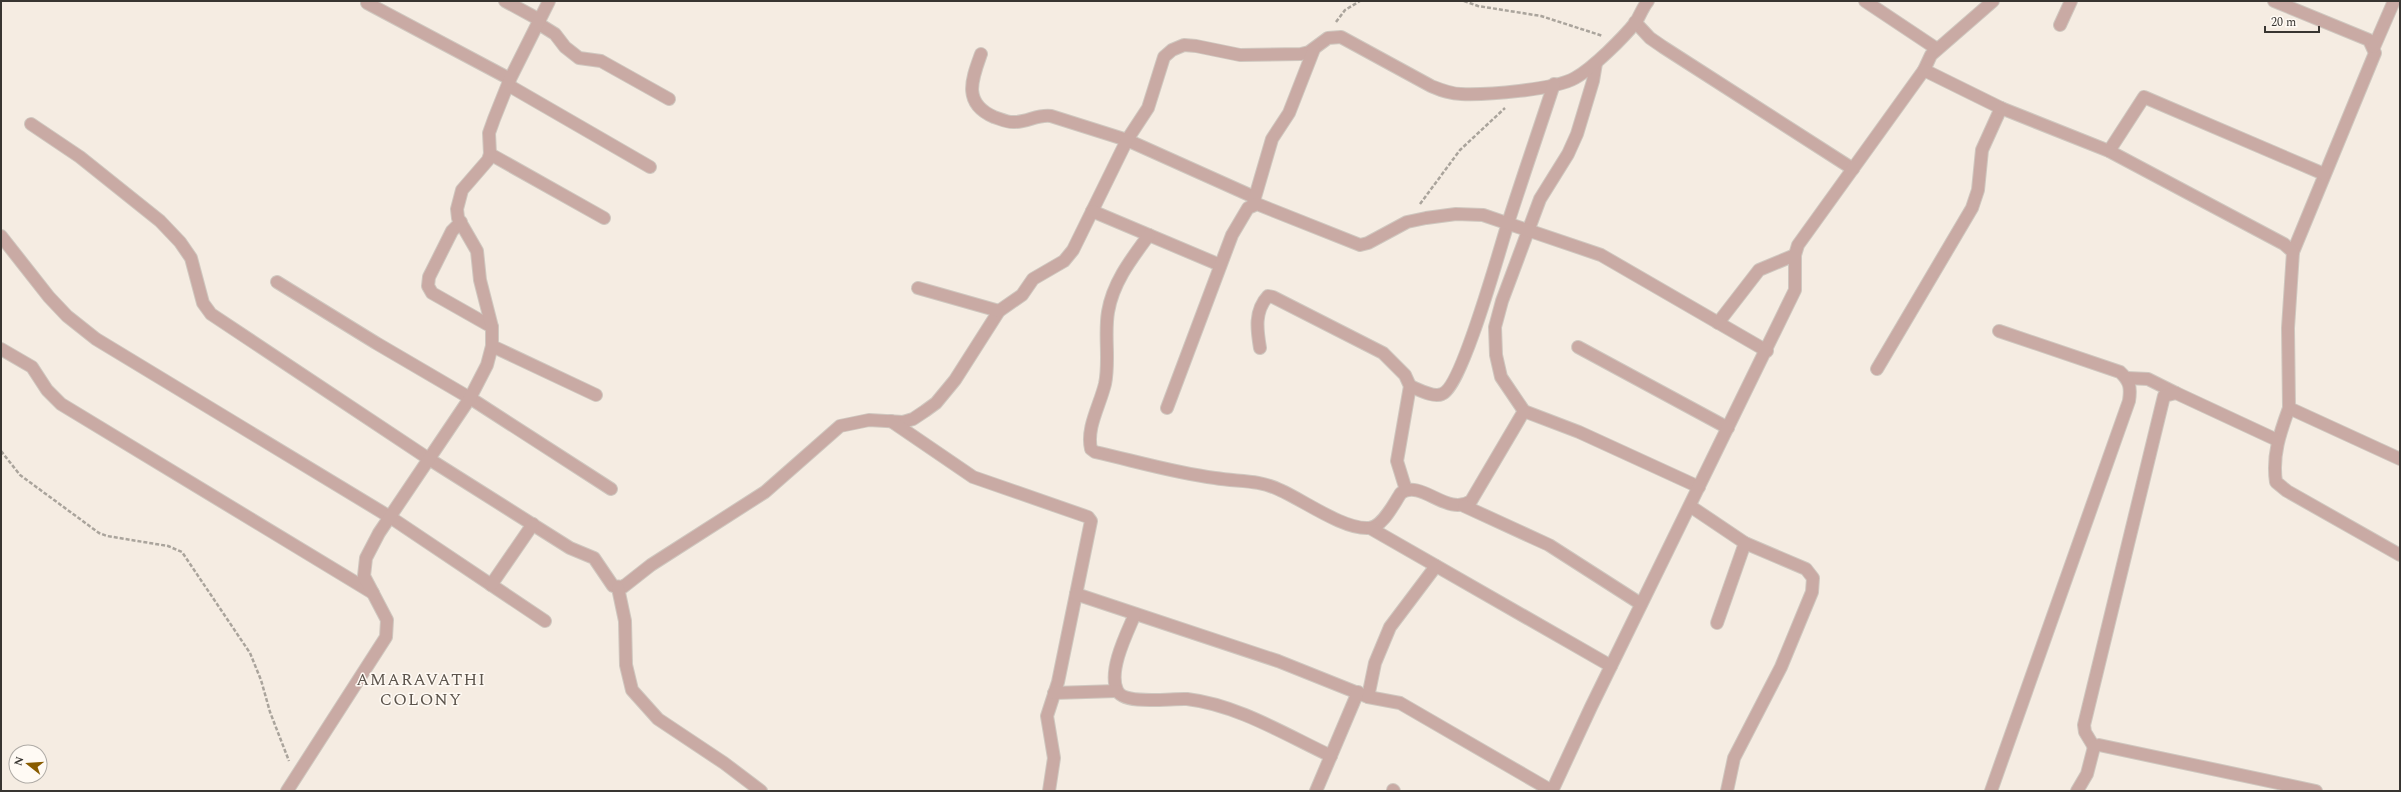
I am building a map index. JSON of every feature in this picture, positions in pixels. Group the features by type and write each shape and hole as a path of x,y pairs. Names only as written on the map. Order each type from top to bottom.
{"street":[{"path":"504,1 539,22 555,34 565,47 579,58 601,62 668,98"},
{"path":"287,791 386,638 387,620 364,576 366,558 390,517 470,398 487,366 492,346 492,327 480,280 477,251 461,222 457,209 462,190 484,167 490,154 491,127 509,82 549,1"},
{"path":"31,124 80,157 160,222 180,242 191,258 203,303 211,314 429,459 575,550 586,553 594,558 613,586 618,588 623,587 651,565 765,492 840,426 869,420 903,422 914,419 936,403 955,380 999,311 1022,295 1033,279 1069,256 1127,140 1148,108 1164,57 1172,50 1184,45 1240,55 1266,56 1301,54 1314,49 1328,38 1335,36 1341,37 1431,86 1446,92 1460,94 1525,89 1575,79 1596,63 1635,22 1648,1"},
{"path":"1865,1 1937,49"},
{"path":"1076,594 1278,662 1363,695 1400,703 1552,791 1611,666 1767,351 1795,290 1795,255 1798,245 1924,70 1931,55 1993,1"},
{"path":"2060,25 2071,1"},
{"path":"2274,1 2369,40 2374,47 2375,53 2293,252 2288,328 2289,408 2277,440 2274,469 2276,482 2286,491 2400,555"},
{"path":"2374,47 2394,1"},
{"path":"367,3 509,82 650,167"},
{"path":"1635,22 1650,38 1663,47 1853,169"},
{"path":"1167,408 1220,264 1240,218 1253,201 1272,139 1289,113 1314,49"},
{"path":"981,54 973,76 971,91 974,100 989,114 1005,121 1015,122 1044,115 1051,116 1127,140 1253,201 1360,245 1407,222 1456,214 1483,214 1601,255 1767,351"},
{"path":"1596,63 1593,81 1577,134 1568,154 1540,199 1528,229 1495,327 1496,355 1501,377 1524,410 1579,432 1699,487"},
{"path":"1924,70 2001,108 2109,151 2284,244 2293,252"},
{"path":"1410,386 1434,395 1442,394 1447,390 1461,363 1477,323 1508,222 1554,84"},
{"path":"2109,151 2144,96 2324,174"},
{"path":"1877,369 1972,208 1978,190 1982,150 2001,108"},
{"path":"490,154 604,218"},
{"path":"1092,212 1220,264"},
{"path":"461,222 452,231 429,278 428,286 432,293 492,327"},
{"path":"1149,235 1124,270 1113,291 1108,312 1107,372 1090,431 1091,449 1095,452 1215,478 1250,480 1281,490 1314,510 1359,527 1370,528 1611,666"},
{"path":"1,236 49,297 67,316 96,339 390,517 545,621"},
{"path":"1718,323 1759,270 1795,255"},
{"path":"277,282 470,398 611,489"},
{"path":"918,288 999,311"},
{"path":"1260,348 1257,328 1259,314 1263,302 1268,296 1273,297 1383,353 1405,375 1410,386 1397,461 1406,490"},
{"path":"1991,791 2129,401 2130,388 2127,378 2120,372 1999,331"},
{"path":"492,346 596,395"},
{"path":"1578,348 1728,428"},
{"path":"1,349 32,367 47,390 61,404 373,593"},
{"path":"2127,378 2148,379 2277,440"},
{"path":"2076,791 2087,774 2094,747 2085,732 2084,725 2161,401 2164,396 2176,393"},
{"path":"2289,408 2400,459"},
{"path":"1464,506 1471,501 1524,410"},
{"path":"891,421 973,477 1088,517 1091,521 1054,693 1047,716 1054,758 1049,791"},
{"path":"1370,528 1379,523 1401,493 1406,490 1415,490 1456,506 1464,506 1549,545 1642,604"},
{"path":"1690,506 1745,543 1806,569 1813,578 1812,592 1781,668 1734,758 1727,791"},
{"path":"491,585 533,524"},
{"path":"1717,623 1745,543"},
{"path":"1316,791 1331,756 1363,695 1390,627 1436,566"},
{"path":"618,588 625,621 626,665 632,690 658,719 724,763 761,791"},
{"path":"1117,691 1115,677 1120,649 1135,614"},
{"path":"1054,693 1117,691 1125,697 1137,700 1187,700 1228,709 1331,756"},
{"path":"2094,747 2104,745 2316,791"}],"path":[{"path":"1335,36 1335,25 1338,17 1360,1"},
{"path":"1464,1 1478,6 1541,16 1618,40"},
{"path":"1407,222 1460,150 1525,89"},
{"path":"1,451 20,475 99,533 107,536 168,546 182,552 250,653 261,680 270,712 295,778"}],"district":[{"name":"AMARAVATHI COLONY","path":"421,690"}]}
